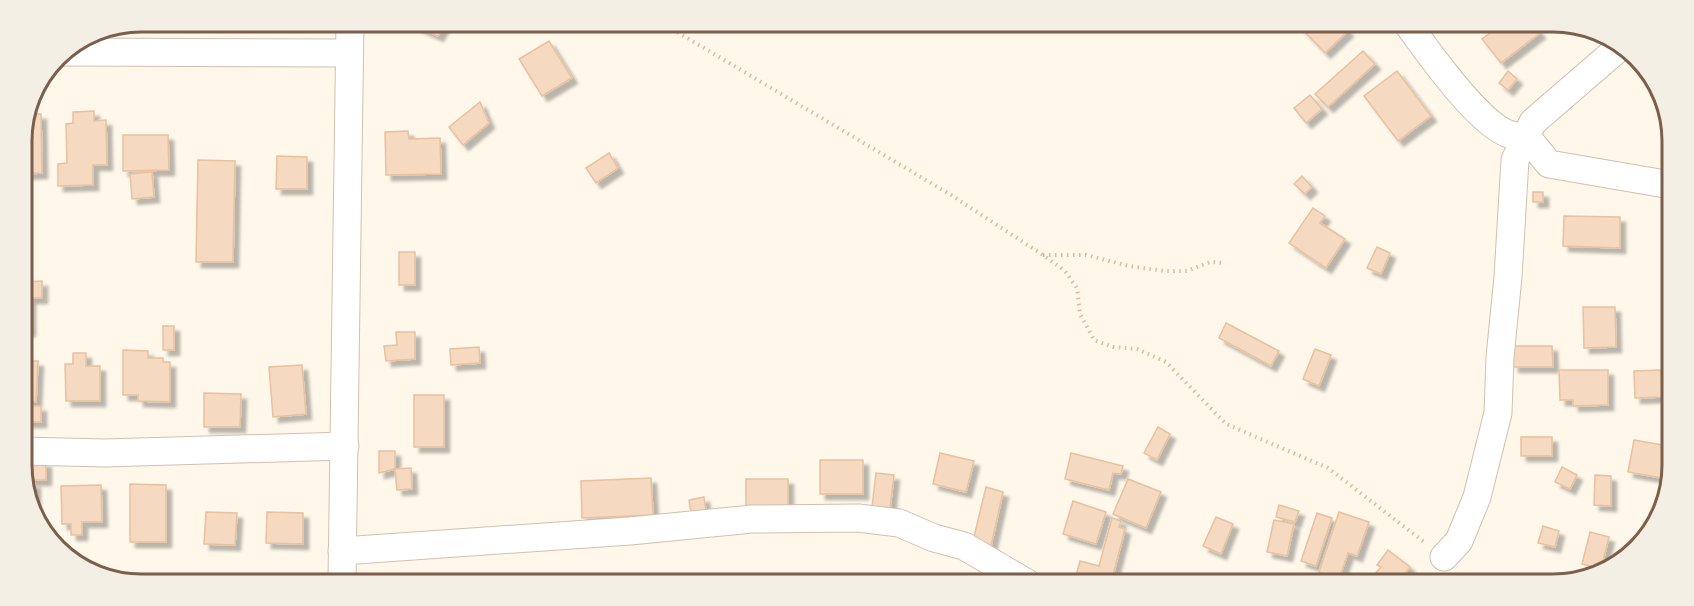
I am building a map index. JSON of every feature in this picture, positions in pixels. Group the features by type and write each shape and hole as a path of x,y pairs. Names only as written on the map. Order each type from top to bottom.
{"street":[{"path":"342,574 348,303 349,32"},
{"path":"1413,32 1447,77 1487,120 1511,135 1526,136 1549,164 1662,183"},
{"path":"1444,557 1459,541 1477,497 1498,413 1515,160 1533,122 1615,51"},
{"path":"77,52 348,53"},
{"path":"32,451 105,453 345,446"},
{"path":"342,551 630,531 752,519 858,518 899,523 934,538 964,546 1012,574"}],"path":[{"path":"677,32 951,195 1043,255 1065,271 1077,288 1080,314 1094,340 1113,347 1137,349 1166,362 1226,424 1328,468 1444,557"},
{"path":"1043,255 1086,255 1129,266 1164,271 1187,271 1210,262 1225,263"}],"building":[{"path":"1305,32 1347,32 1325,53"},
{"path":"1491,32 1540,33 1501,63 1482,39"},
{"path":"549,41 572,78 542,96 519,59"},
{"path":"1363,51 1375,64 1328,107 1315,94"},
{"path":"1397,71 1431,116 1398,141 1364,96"},
{"path":"1508,71 1517,79 1508,90 1499,83"},
{"path":"1310,95 1322,109 1306,123 1294,108"},
{"path":"480,102 489,123 463,145 449,127"},
{"path":"94,111 94,121 106,120 107,165 93,165 93,185 58,186 58,164 67,163 66,124 73,123 73,112"},
{"path":"35,114 41,114 42,173 32,174 32,133"},
{"path":"408,131 409,139 440,138 441,174 386,175 385,132"},
{"path":"123,135 168,135 169,170 123,171"},
{"path":"609,153 618,168 596,183 586,168"},
{"path":"277,156 307,157 307,189 276,189"},
{"path":"198,160 235,161 233,262 196,262"},
{"path":"152,172 154,197 132,199 130,174"},
{"path":"1302,176 1312,187 1305,194 1294,184"},
{"path":"1533,192 1543,192 1543,202 1533,202"},
{"path":"1313,208 1325,216 1320,223 1345,239 1326,268 1289,243"},
{"path":"1564,216 1620,217 1620,248 1563,246"},
{"path":"1377,247 1390,253 1381,274 1367,268"},
{"path":"399,252 415,252 415,285 399,285"},
{"path":"42,281 42,298 32,298 32,282"},
{"path":"1583,307 1615,307 1616,347 1584,348"},
{"path":"1226,323 1279,351 1271,366 1219,338"},
{"path":"163,326 174,326 174,350 163,350"},
{"path":"396,332 415,332 415,359 386,361 384,346 397,345"},
{"path":"1513,346 1552,346 1553,367 1513,367"},
{"path":"479,347 480,363 451,365 450,349"},
{"path":"1315,349 1331,355 1319,386 1303,379"},
{"path":"123,350 148,351 148,358 163,358 163,362 170,362 170,402 138,401 138,395 123,395"},
{"path":"73,353 86,353 86,366 100,366 100,401 66,401 65,364 73,364"},
{"path":"32,361 38,361 36,402 32,402"},
{"path":"302,365 306,414 273,417 269,367"},
{"path":"1559,370 1608,370 1608,405 1573,406 1573,400 1560,400"},
{"path":"1661,370 1662,397 1635,398 1634,371"},
{"path":"204,393 241,394 240,427 204,427"},
{"path":"414,395 444,395 444,447 414,447"},
{"path":"32,406 41,406 41,422 32,422"},
{"path":"1158,427 1170,434 1157,460 1144,453"},
{"path":"1521,437 1552,437 1552,456 1521,456"},
{"path":"1634,440 1662,445 1661,478 1628,472"},
{"path":"379,451 395,451 395,469 379,473"},
{"path":"940,453 974,461 966,492 933,484"},
{"path":"1071,453 1123,466 1121,474 1113,473 1109,490 1065,479"},
{"path":"820,460 863,460 863,494 820,494"},
{"path":"32,462 46,462 46,480 32,480"},
{"path":"1562,467 1577,475 1570,489 1555,482"},
{"path":"411,468 412,489 397,490 395,469"},
{"path":"876,473 894,475 890,509 872,507"},
{"path":"1595,475 1611,476 1611,506 1594,505"},
{"path":"651,478 653,515 582,518 581,481"},
{"path":"746,479 788,479 788,507 746,507"},
{"path":"1128,479 1161,492 1146,528 1113,514"},
{"path":"130,484 166,485 166,542 130,542"},
{"path":"101,485 102,522 82,522 82,535 71,535 71,524 62,524 61,486"},
{"path":"986,487 1003,492 991,546 973,541"},
{"path":"704,497 706,511 691,513 689,500"},
{"path":"1073,501 1106,512 1096,544 1063,534"},
{"path":"1279,505 1299,511 1295,522 1276,517"},
{"path":"206,512 237,513 235,545 204,544"},
{"path":"267,512 303,513 303,544 266,543"},
{"path":"1339,512 1369,522 1357,556 1348,553 1341,574 1319,572"},
{"path":"1317,513 1332,518 1316,566 1301,561"},
{"path":"1216,517 1233,524 1221,554 1203,546"},
{"path":"1112,518 1121,521 1119,527 1125,529 1113,574 1076,574 1080,561 1099,566"},
{"path":"1274,520 1294,524 1287,556 1267,552"},
{"path":"1543,526 1559,531 1555,547 1538,543"},
{"path":"1590,532 1609,537 1603,562 1593,567 1582,564"},
{"path":"1388,550 1410,567 1405,574 1375,574 1381,567 1377,565"}]}
